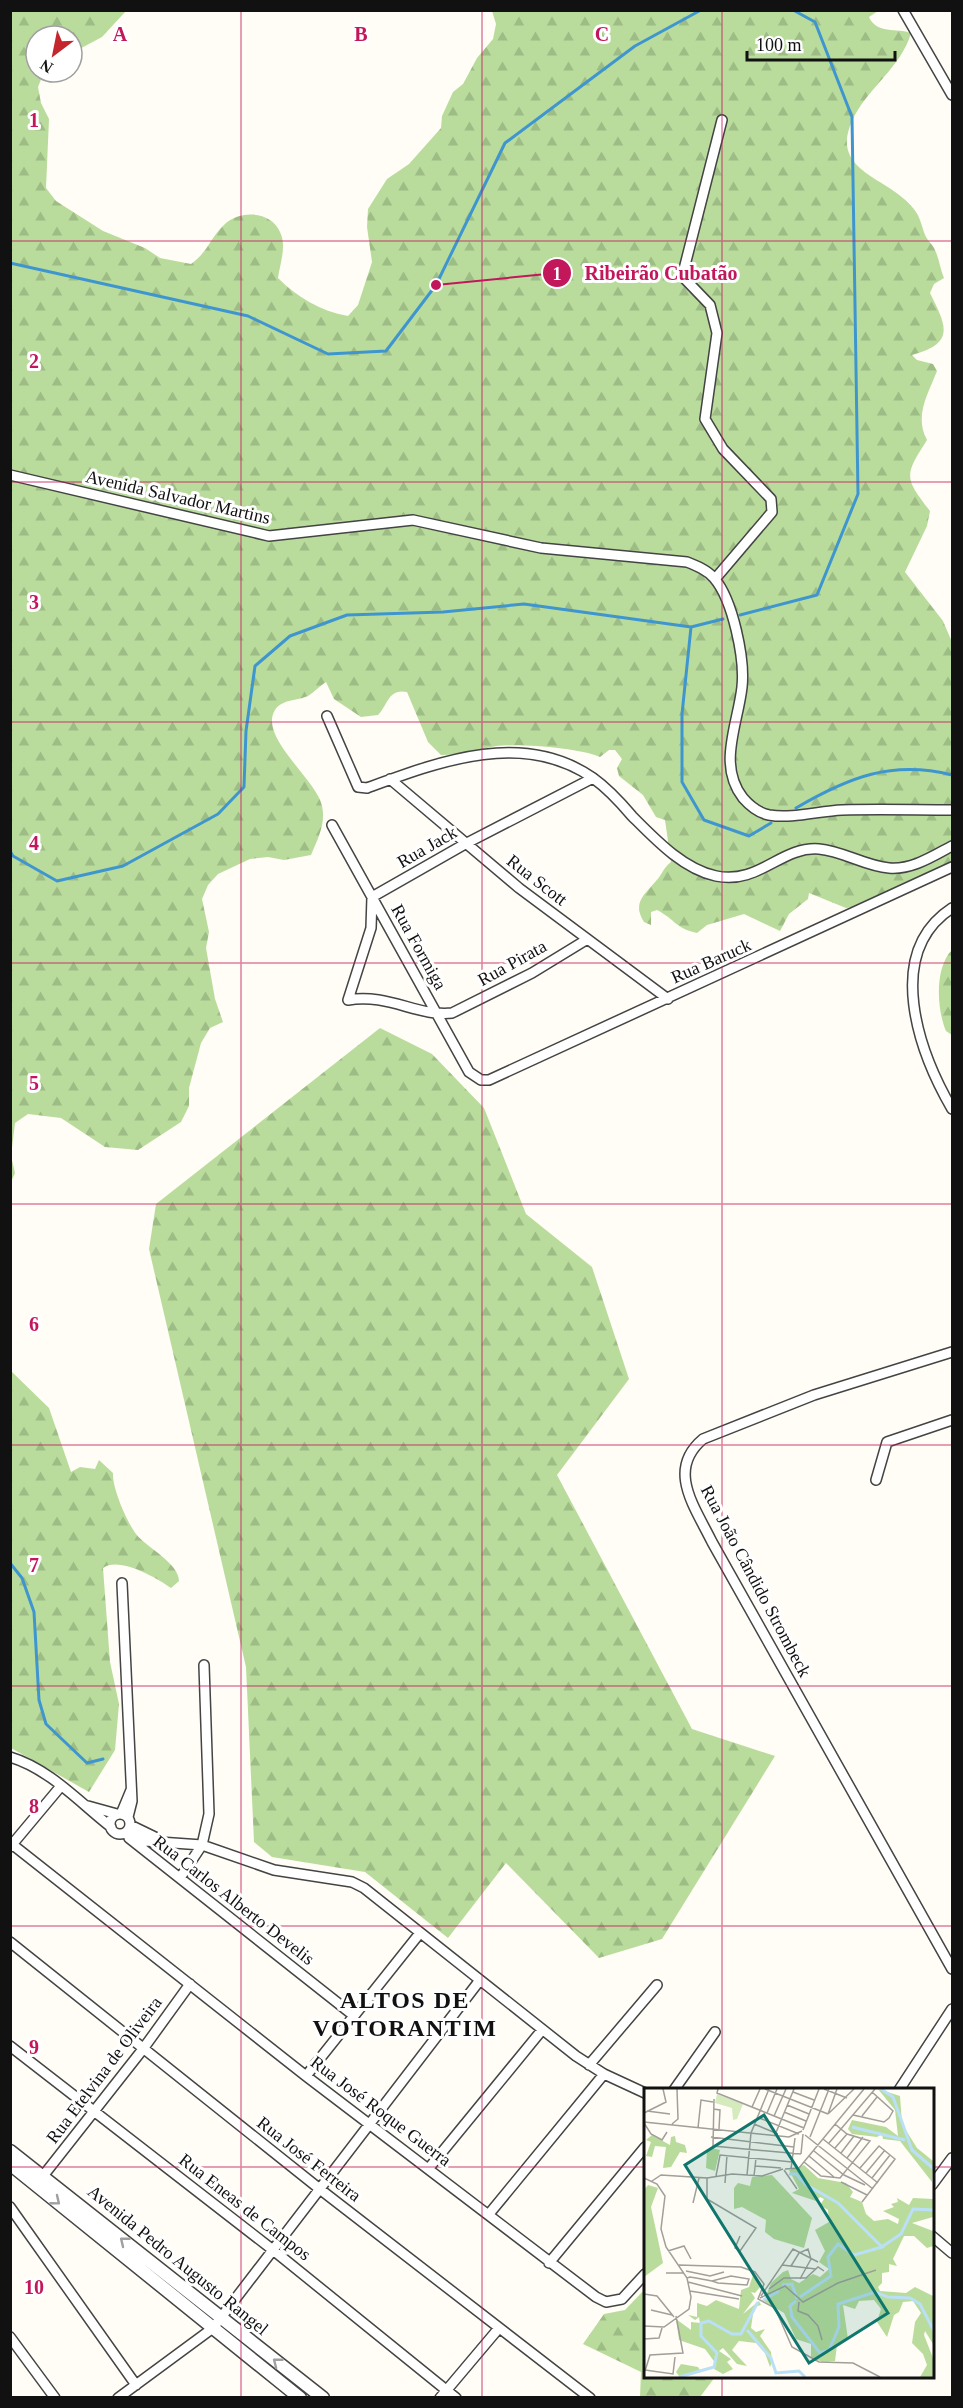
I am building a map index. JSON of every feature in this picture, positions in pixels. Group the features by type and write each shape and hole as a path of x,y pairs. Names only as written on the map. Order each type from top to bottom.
{"street":[{"path":"903,10 952,95"},
{"path":"722,120 683,273 684,278 710,305 717,333 705,419 723,449 771,499 774,506 772,513 716,579 724,594 742,659 742,687 730,753 730,771 736,789 748,803 771,815 843,810 952,810"},
{"name":"Avenida Salvador Martins","path":"10,475 269,536 413,520 541,548 687,562 705,570 716,579"},
{"path":"327,716 354,784 367,788 440,762 500,751 544,758 593,778 677,857 699,870 716,876 735,878 749,875 808,848 833,851 894,868 915,864 952,846"},
{"name":"Rua Jack","path":"372,897 465,844 593,778"},
{"name":"Rua Scott","path":"390,779 465,844 586,940 668,999"},
{"name":"Rua Formiga","path":"332,825 469,1072 481,1080"},
{"name":"Rua Baruck","path":"481,1080 489,1080 952,867"},
{"name":"Rua Pirata","path":"372,897 371,928 348,1000 376,997 436,1012 452,1013 531,973 586,940"},
{"path":"952,908 926,933 915,957 913,992 926,1056 937,1083 952,1109"},
{"name":"Rua João Cândido Strombeck","path":"952,1352 814,1395 703,1439 690,1450 684,1467 687,1488 712,1542 952,1969"},
{"path":"876,1480 887,1442 952,1420"},
{"path":"122,1583 130,1790 124,1822"},
{"path":"180,1878 202,1845 210,1814 204,1665"},
{"path":"10,1757 23,1762 61,1786 111,1827"},
{"path":"12,1846 61,1786"},
{"name":"Rua Carlos Alberto Develis","path":"88,1806 124,1822 180,1878 353,2015"},
{"path":"111,1827 111,1820 124,1822 145,1841 202,1845 293,1875 352,1882 364,1888 542,2030 590,2065 644,2093"},
{"path":"111,1827 124,1822"},
{"name":"Rua José Roque Guerra","path":"12,1846 306,2076 489,2214 549,2263 606,2302 622,2299 644,2275"},
{"path":"306,2076 420,1934"},
{"name":"Rua José Ferreira","path":"10,1942 321,2190 590,2397"},
{"path":"118,2397 217,2323 480,1980"},
{"name":"Rua Etelvina de Oliveira","path":"44,2176 143,2049 190,1984"},
{"path":"590,2065 657,1985"},
{"path":"900,2088 952,2009"},
{"path":"429,2168 542,2030"},
{"path":"675,2088 715,2032"},
{"name":"Rua Eneas de Campos","path":"10,2046 273,2250 443,2393 456,2397"},
{"path":"489,2214 604,2074"},
{"path":"549,2263 644,2148"},
{"name":"Avenida Pedro Augusto Rangel","path":"10,2151 44,2176 300,2397"},
{"path":"933,2184 952,2158"},
{"name":"Avenida Pedro Augusto Rangel","path":"13,2169 217,2323 323,2397"},
{"path":"10,2208 135,2385"},
{"path":"933,2237 952,2253"},
{"path":"443,2393 499,2328"},
{"path":"10,2337 55,2397"}],"green space":[{"path":"11,11 126,11 102,37 84,47 84,24 24,24 24,84 39,84 41,103 49,119 46,188 56,201 103,231 145,248 160,258 191,264 230,220 245,215 262,216 276,225 282,237 283,249 278,278 310,302 328,311 348,316 358,305 372,262 367,227 368,209 387,179 409,164 441,128 442,116 453,92 463,84 477,58 493,39 496,24 492,11 878,11 869,17 877,26 911,33 900,57 858,109 847,138 848,152 855,163 903,197 916,211 926,237 936,252 944,278 934,284 930,293 940,315 944,332 935,345 912,355 917,360 933,364 937,371 926,397 922,414 923,431 927,440 914,462 910,476 915,491 930,511 927,526 905,572 943,621 952,642 952,867 862,906 846,908 809,893 808,899 789,914 780,931 744,914 707,925 697,933 680,926 657,910 651,912 651,925 644,922 639,904 671,862 665,820 656,817 643,795 619,776 617,768 622,759 615,750 609,750 600,757 565,749 506,745 441,755 428,742 407,692 396,692 392,695 378,715 361,717 334,699 326,682 308,696 278,706 272,721 274,733 281,745 310,784 322,806 322,825 311,855 284,860 268,857 250,859 218,874 208,885 202,899 209,932 206,948 215,999 223,1022 210,1028 201,1043 189,1088 189,1106 181,1122 138,1150 105,1147 61,1118 28,1114 15,1123 11,1156"},
{"path":"952,950 952,1035 946,1031 943,1022 939,989 942,967"},
{"path":"380,1028 432,1054 484,1108 526,1214 592,1267 629,1379 557,1475 692,1729 775,1756 662,1939 599,1958 506,1863 448,1938 365,1872 272,1857 254,1842 246,1667 149,1249 156,1204"},
{"path":"11,1156 15,1173 11,1182"},
{"path":"11,1371 49,1408 71,1472 80,1467 95,1469 99,1460 113,1473 117,1496 132,1529 178,1574 179,1581 171,1588 148,1574 128,1566 110,1565 103,1568 110,1662 119,1704 115,1750 89,1792 11,1748"},
{"path":"644,2290 644,2378 714,2378 700,2397 640,2397 641,2372 583,2344 604,2314 625,2310"}],"waterway":[{"path":"10,263 248,316 328,354 386,351 436,285 505,143 635,46 701,10"},
{"path":"740,615 817,595 858,494 852,117 815,22 793,10"},
{"path":"10,851 13,856 57,881 123,866 218,814 244,787 246,731 255,666 290,636 347,615 443,612 524,604 691,627"},
{"path":"723,619 691,627 682,714 682,782 704,820 749,836 771,823"},
{"path":"796,808 834,788 871,774 910,769 952,775"},
{"path":"10,1563 22,1578 34,1612 39,1700 46,1724 87,1763 103,1759"}],"place":[{"name":"Ribeirão Cubatão","path":"436,285"}],"district":[{"name":"ALTOS DE VOTORANTIM","path":"405,2014"}]}
